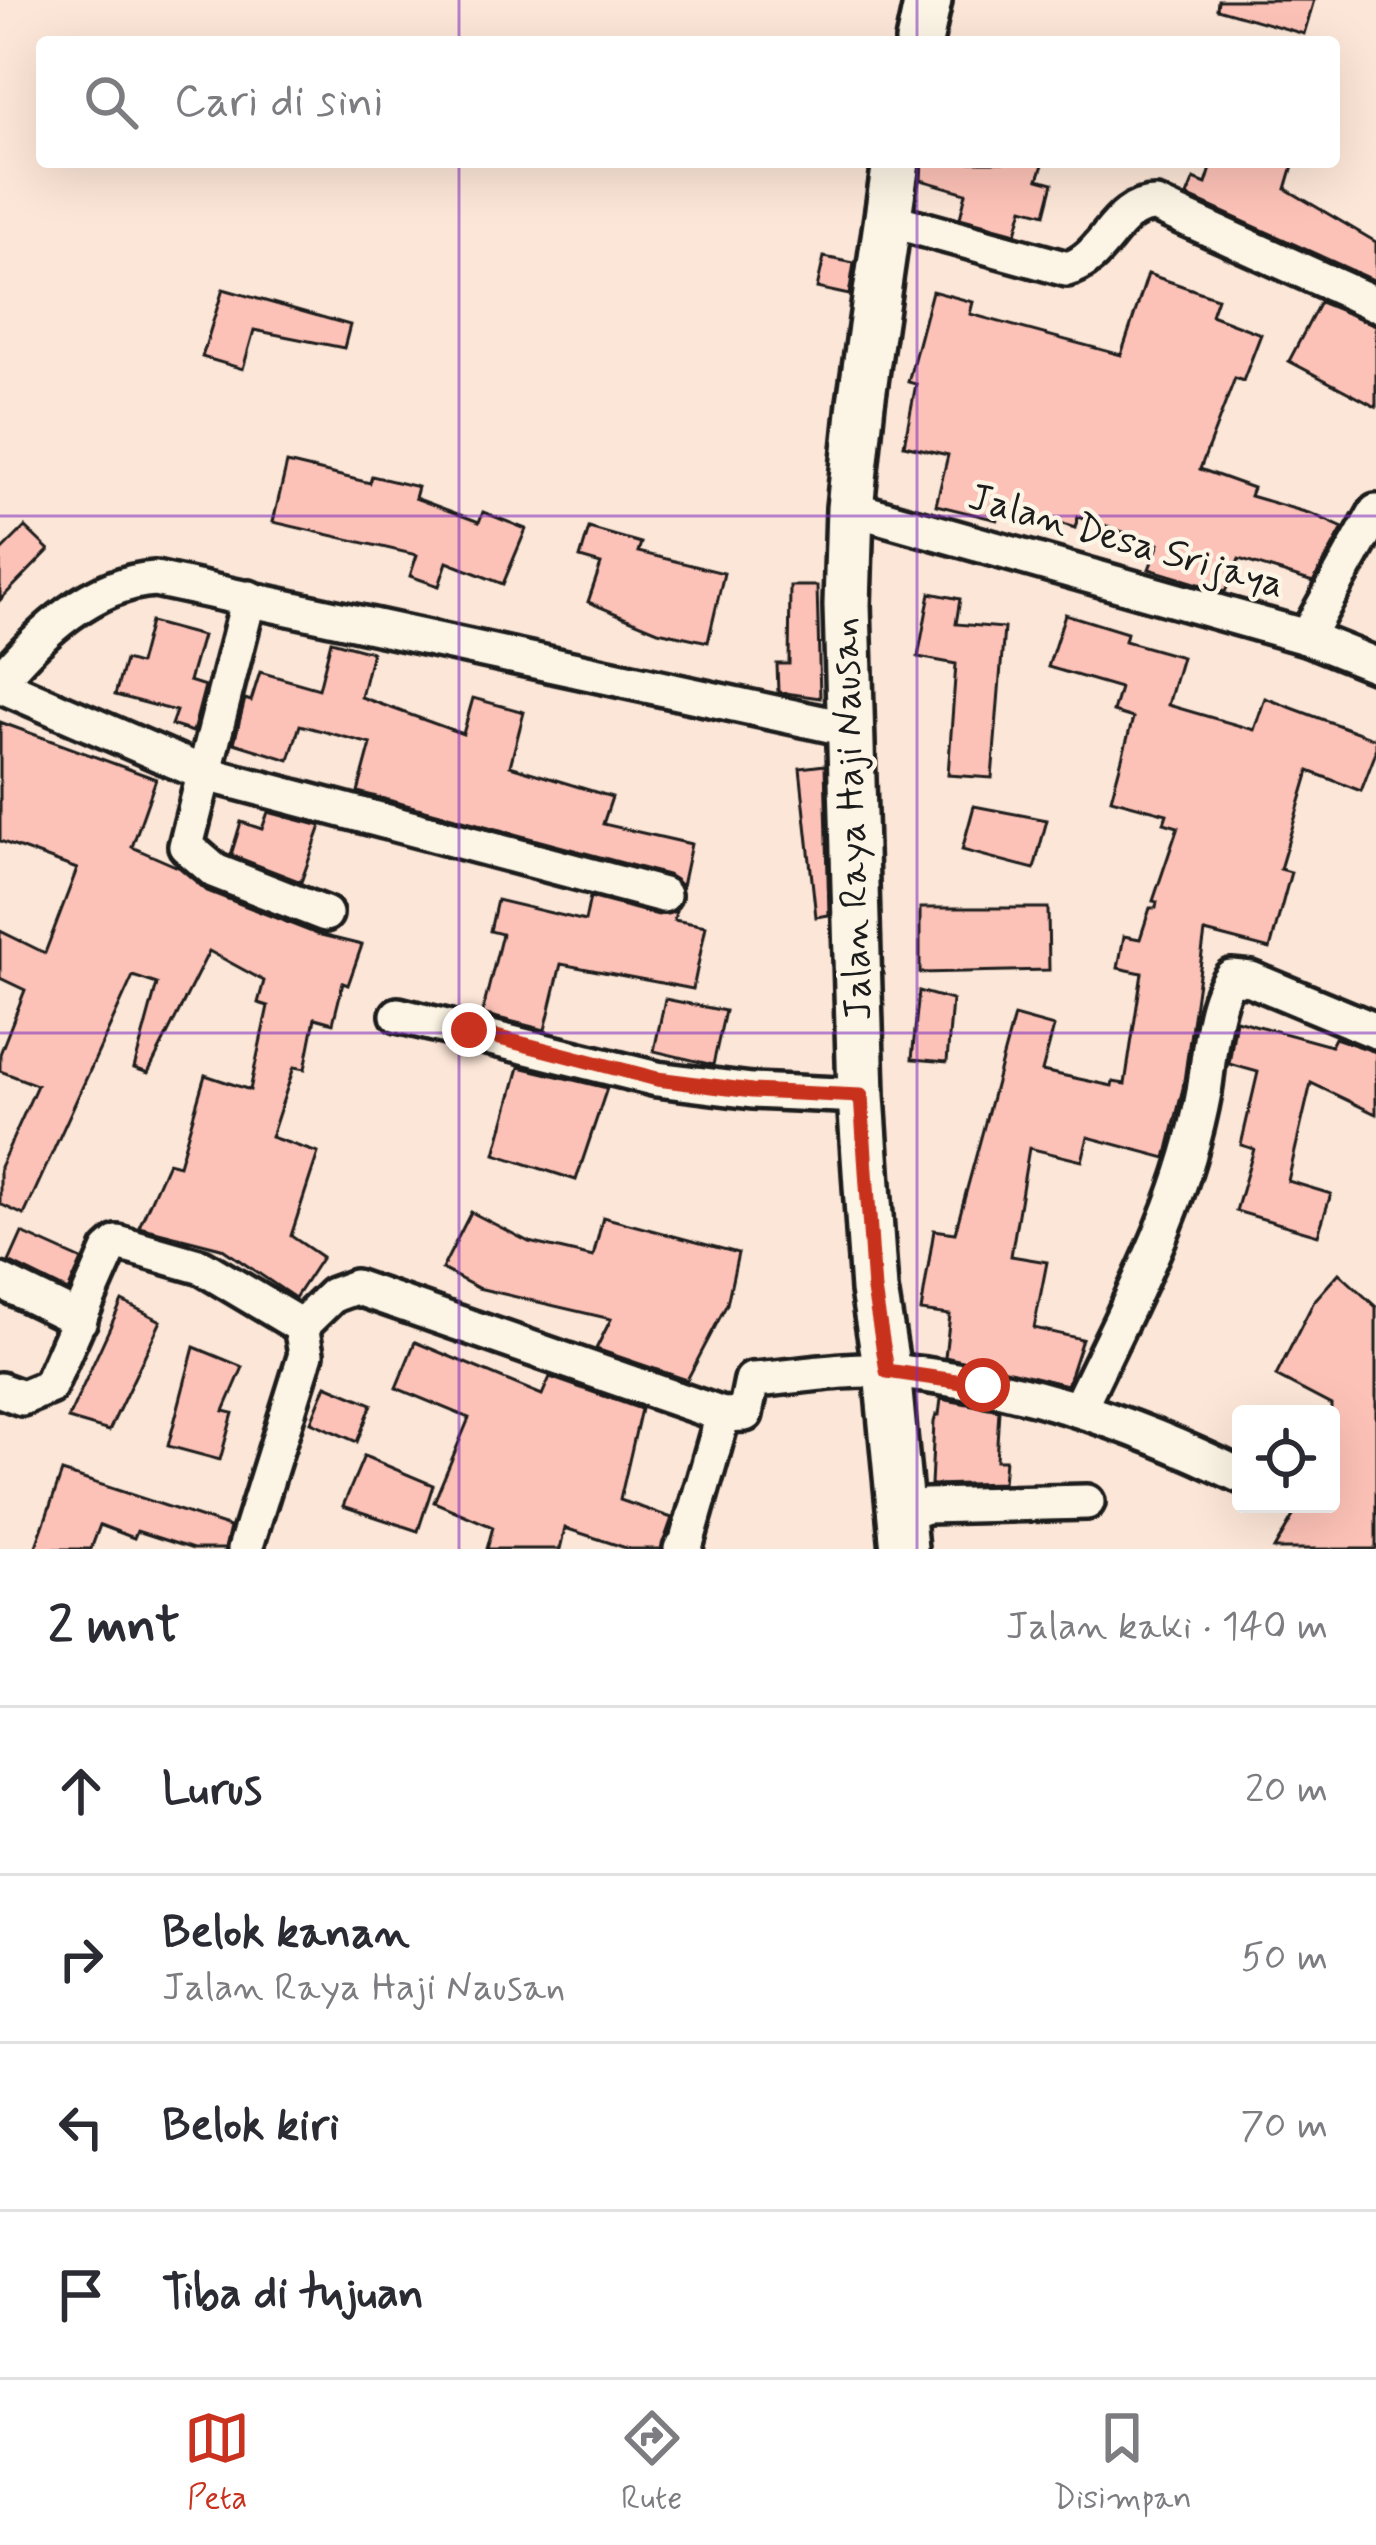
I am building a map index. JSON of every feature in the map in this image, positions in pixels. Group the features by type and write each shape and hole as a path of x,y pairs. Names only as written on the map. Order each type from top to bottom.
{"street":[{"path":"920,36 928,0"},
{"name":"Jalan Raya Haji Nausan","path":"895,168 850,508 849,729 861,1096 874,1290 887,1371 902,1532"},
{"path":"886,219 1067,268 1089,259 1132,209 1156,206 1376,304"},
{"name":"Jalan Desa Srijaya","path":"850,508 1306,637 1376,664"},
{"path":"1306,637 1376,512"},
{"path":"663,895 203,773 5,663 91,598 129,581 155,579 849,729"},
{"path":"249,598 187,837 188,851 247,886 325,914"},
{"path":"1079,1408 1172,1209 1199,1119 1220,1000 1231,977 1252,979 1376,1030"},
{"path":"398,1015 657,1079 752,1091 861,1096"},
{"path":"0,1390 22,1398 49,1388 109,1251 118,1243 202,1267 301,1326 306,1340 302,1374 245,1549"},
{"path":"0,1281 80,1320"},
{"path":"301,1326 333,1295 355,1287 723,1415 746,1414 752,1380 887,1371 983,1385 1079,1408 1162,1438 1232,1473"},
{"path":"681,1549 723,1415"},
{"path":"902,1532 926,1506 1087,1502"}],"building":[{"path":"1218,0 1314,0 1304,34 1217,9"},
{"path":"922,168 1042,168 1038,179 1053,183 1045,214 1023,208 1016,233 960,218 966,193 921,180"},
{"path":"1211,168 1292,168 1286,189 1376,242 1376,281 1187,196 1194,179 1206,184"},
{"path":"824,257 854,263 849,295 817,288"},
{"path":"1148,274 1217,298 1211,315 1261,334 1243,381 1235,378 1200,469 1253,488 1250,496 1343,528 1313,582 1239,559 1225,592 1149,569 1159,544 1078,517 1075,528 1001,504 997,520 936,505 948,455 904,445 916,384 908,382 932,291 973,302 970,314 1121,355"},
{"path":"223,289 350,325 344,348 254,330 243,369 202,357"},
{"path":"1320,302 1376,325 1376,407 1289,361"},
{"path":"287,463 370,483 372,476 418,487 415,498 479,522 483,512 526,529 503,584 447,562 439,586 410,576 417,555 273,522"},
{"path":"25,527 49,550 0,600 0,552"},
{"path":"589,528 641,543 638,552 724,573 708,642 658,631 588,602 601,564 580,558"},
{"path":"790,586 817,586 820,698 778,692 777,664 789,664"},
{"path":"930,593 960,599 956,624 1004,628 992,778 948,775 956,664 918,657"},
{"path":"1065,614 1127,633 1125,641 1182,657 1168,705 1254,730 1265,698 1376,739 1376,752 1361,791 1309,771 1280,869 1291,872 1270,949 1205,932 1183,1088 1166,1158 1088,1137 1082,1161 1029,1148 1011,1256 1047,1262 1034,1328 1082,1339 1067,1385 945,1357 950,1315 921,1311 934,1230 955,1233 1014,1016 1054,1027 1042,1071 1112,1086 1113,1082 1125,1084 1142,973 1118,968 1124,936 1140,939 1150,908 1156,908 1153,901 1178,827 1164,823 1167,814 1111,799 1133,718 1113,712 1120,688 1048,667"},
{"path":"150,622 202,636 189,681 205,686 193,732 171,725 176,711 115,695 125,660 139,664"},
{"path":"331,641 372,652 361,697 463,734 473,698 524,712 510,766 612,797 603,824 691,844 682,886 668,875 358,792 371,744 300,725 289,760 234,743 245,699 251,701 260,672 319,689"},
{"path":"0,722 156,779 132,847 180,868 207,891 317,934 362,945 348,985 343,983 333,1023 315,1018 305,1069 294,1067 271,1137 318,1153 291,1236 322,1257 295,1298 221,1248 139,1227 168,1162 179,1165 205,1075 250,1090 268,1006 258,1003 264,981 209,951 148,1073 134,1068 157,984 133,976 24,1215 0,1204 0,1167 37,1085 0,1071 0,1054 25,990 0,978 0,931 45,953 77,869 0,841"},
{"path":"825,765 829,915 816,917 800,768"},
{"path":"974,806 1047,820 1034,869 962,850"},
{"path":"268,812 321,826 301,882 231,855 241,822 262,829"},
{"path":"590,897 658,915 676,911 674,920 706,926 693,989 561,964 545,1030 482,1014 502,934 490,931 497,900 585,921"},
{"path":"920,908 1048,908 1049,970 920,973"},
{"path":"919,991 952,1000 947,1062 912,1059"},
{"path":"665,999 725,1011 713,1065 654,1051"},
{"path":"1236,1020 1331,1046 1335,1038 1376,1052 1376,1114 1311,1083 1288,1181 1331,1194 1318,1235 1236,1211 1254,1149 1241,1145 1258,1072 1229,1064"},
{"path":"519,1067 607,1088 576,1180 495,1154"},
{"path":"471,1212 529,1242 593,1257 603,1217 738,1253 727,1304 687,1380 596,1349 611,1319 478,1288 442,1269"},
{"path":"22,1233 82,1260 68,1291 9,1262"},
{"path":"1339,1273 1376,1307 1376,1549 1274,1549 1295,1513 1340,1513 1340,1405 1331,1405 1276,1376 1314,1301"},
{"path":"122,1301 161,1321 109,1431 68,1419"},
{"path":"415,1342 542,1395 550,1377 641,1409 620,1500 672,1518 661,1549 629,1549 565,1528 560,1549 487,1549 493,1527 434,1502 469,1418 396,1388"},
{"path":"194,1347 243,1367 224,1411 233,1413 220,1460 168,1446"},
{"path":"326,1385 372,1404 357,1442 311,1422"},
{"path":"941,1399 999,1410 996,1460 1005,1460 1003,1483 931,1485 934,1422"},
{"path":"364,1456 433,1485 418,1531 343,1506"},
{"path":"62,1472 230,1527 225,1549 193,1549 137,1531 134,1538 100,1525 91,1549 35,1549"}],"route":[{"path":"469,1030 657,1079 752,1091 861,1096 874,1290 887,1371 983,1385"}]}
